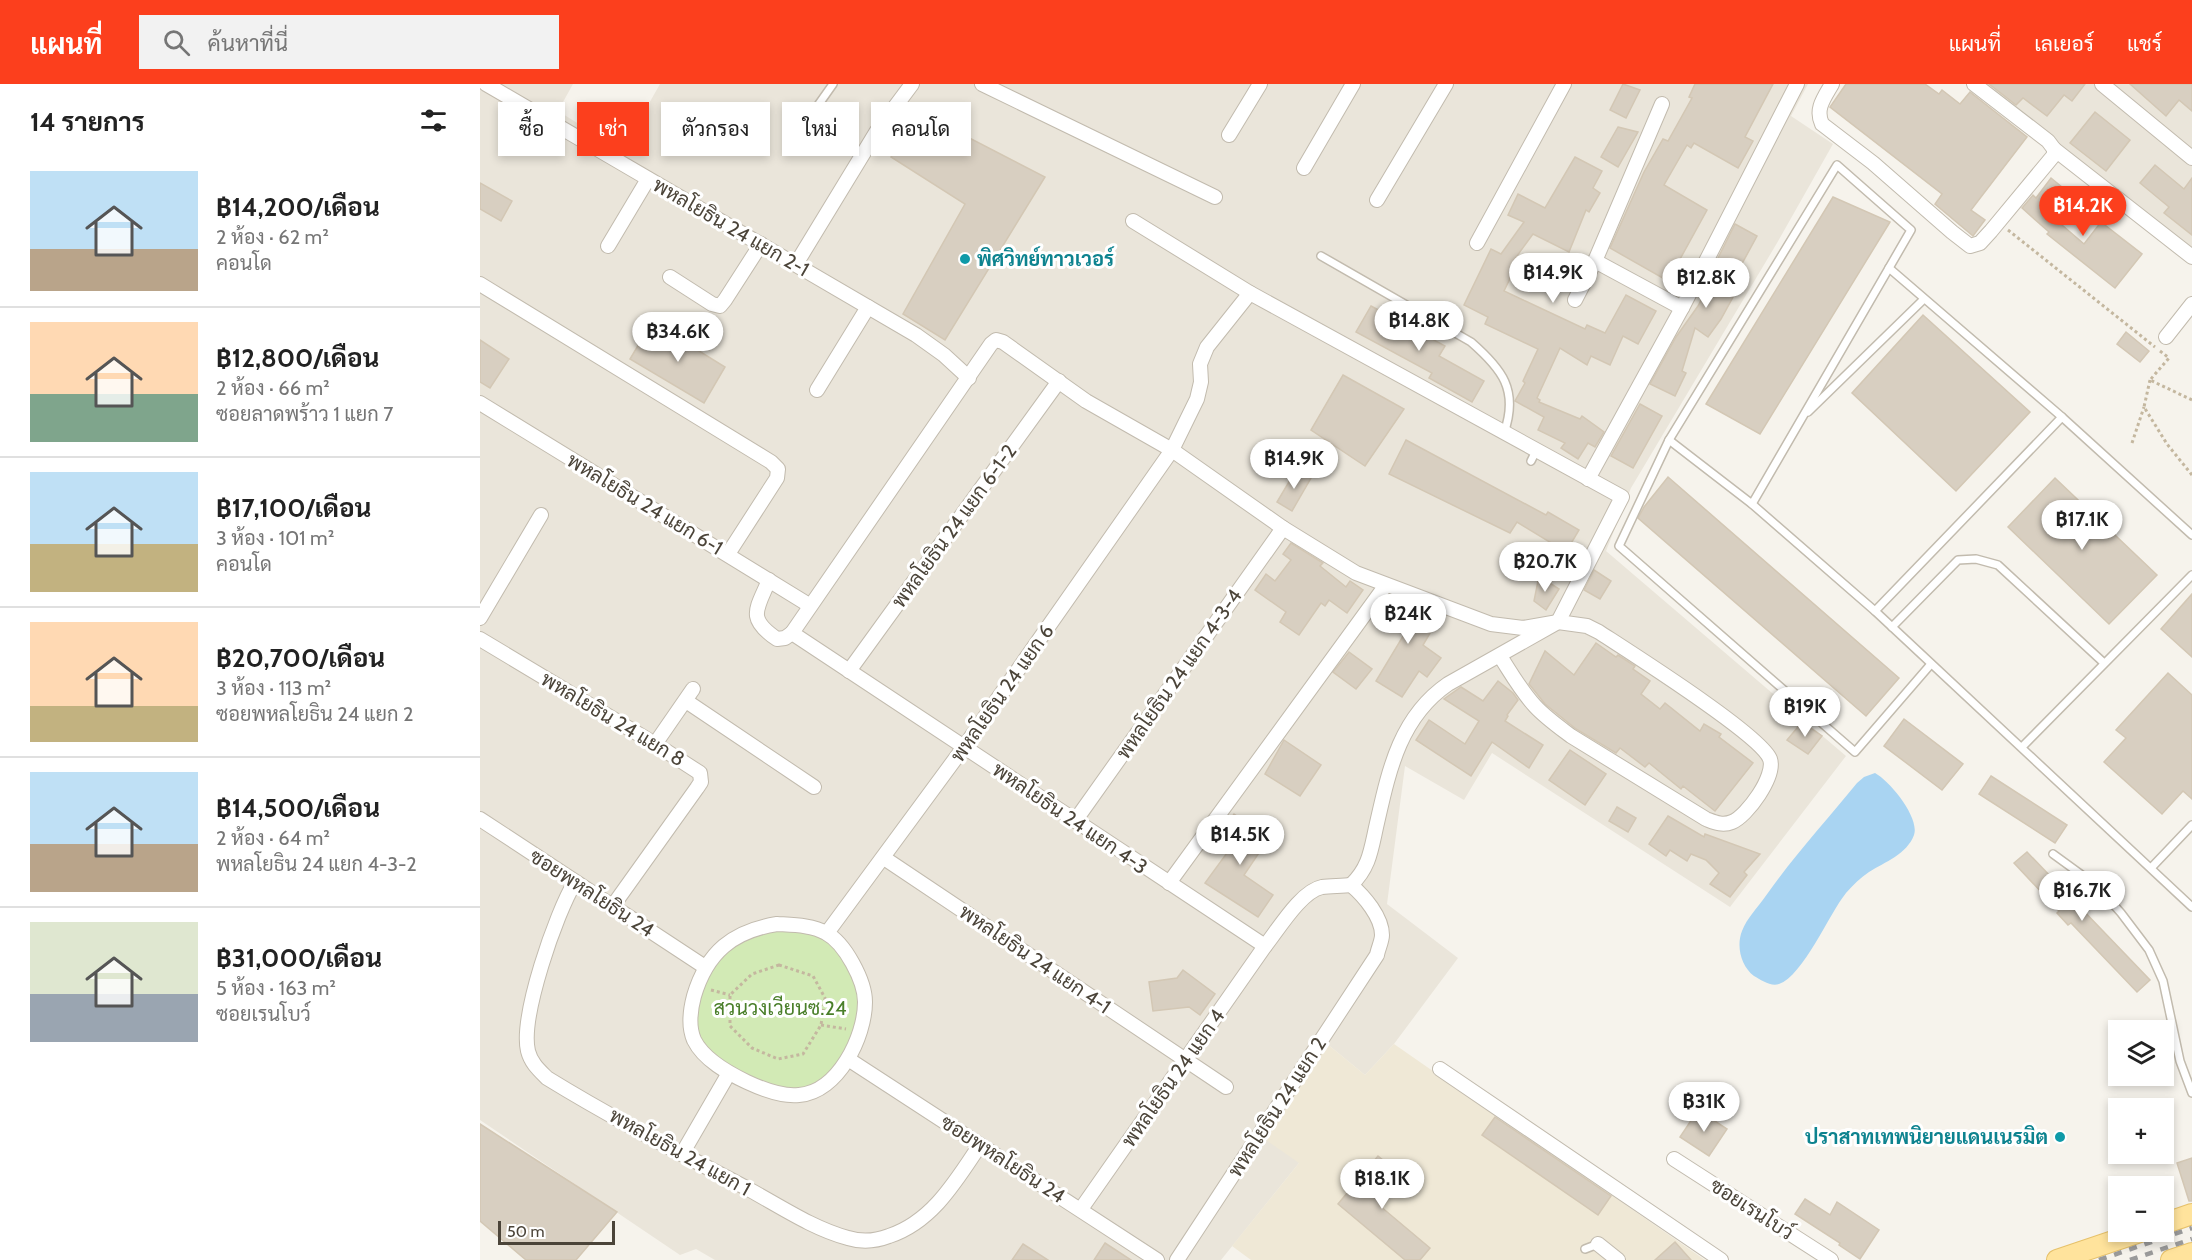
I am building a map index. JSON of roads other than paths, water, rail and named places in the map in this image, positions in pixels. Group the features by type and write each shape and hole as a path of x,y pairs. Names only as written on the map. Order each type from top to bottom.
{"main road":[{"path":"2174,1220 2192,1214"},
{"path":"2057,1260 2110,1242"},
{"path":"2171,1260 2192,1253"}],"street":[{"name":"พหลโยธิน 24 แยก 2-1","path":"486,84 931,345 969,378"},
{"path":"982,84 1215,197"},
{"path":"1229,135 1260,84"},
{"path":"1304,168 1353,84"},
{"path":"1377,200 1446,84"},
{"path":"1477,243 1564,84"},
{"path":"1588,480 1682,308 1797,84"},
{"path":"1974,84 2192,257"},
{"path":"2102,84 2192,158"},
{"path":"796,264 872,138 909,85"},
{"path":"1828,85 1819,107 1818,115 1822,124 1873,163 1970,246 1980,243 1999,223 2054,155 2054,149"},
{"path":"1575,300 1595,261 1662,104"},
{"path":"608,246 648,179"},
{"path":"1133,221 1439,404 1504,433 1534,456 1622,497 1558,622 1435,693 1406,731 1391,764 1367,865 1351,885 1322,887 1310,892 1265,946"},
{"path":"669,277 712,304 720,306 761,244"},
{"path":"1595,261 1682,308"},
{"path":"480,284 771,462 778,469 777,478 728,554"},
{"name":"พหลโยธิน 24 แยก 6","path":"827,933 964,747 1172,450 1197,399 1201,382 1200,364 1207,347 1250,293"},
{"path":"2166,337 2192,304"},
{"path":"817,390 868,307"},
{"path":"770,580 759,605 757,619 761,626 777,639 785,638 794,630 809,605 996,340 1003,342 1086,401 1172,450 1283,528 1356,573 1491,624 1523,628 1558,622 1587,626 1599,632 1686,690 1763,749 1770,759 1772,768 1764,787 1755,801 1735,821 1719,824 1697,814 1571,736 1536,708 1500,656"},
{"name":"พหลโยธิน 24 แยก 6-1-2","path":"849,670 1059,381"},
{"name":"พหลโยธิน 24 แยก 6-1","path":"480,403 809,605"},
{"path":"480,618 542,515"},
{"name":"พหลโยธิน 24 แยก 4-3-4","path":"1075,821 1283,528"},
{"path":"1169,884 1386,585"},
{"name":"พหลโยธิน 24 แยก 4-3","path":"794,630 849,670 1265,946"},
{"name":"พหลโยธิน 24 แยก 8","path":"480,639 700,773 701,782 612,907"},
{"path":"655,744 689,695 814,787"},
{"name":"ซอยพหลโยธิน 24","path":"480,819 705,967"},
{"name":"พหลโยธิน 24 แยก 4-1","path":"884,858 1226,1087"},
{"name":"พหลโยธิน 24 แยก 1","path":"575,882 566,897 534,991 529,1014 528,1051 533,1064 547,1078 682,1154 830,1231 850,1239 868,1241 889,1236 922,1218 947,1194 980,1145"},
{"name":"พหลโยธิน 24 แยก 2","path":"1177,1260 1377,955 1382,935 1378,919 1359,891 1351,885"},
{"path":"777,924 795,925 827,933 844,950 859,976 865,1002 860,1032 848,1059 840,1070 819,1089 797,1096 757,1087 729,1073 713,1062 695,1042 691,1030 690,1016 697,986 705,967 732,941 750,930 777,924"},
{"name":"พหลโยธิน 24 แยก 4","path":"1081,1209 1265,946"},
{"name":"ซอยพหลโยธิน 24","path":"848,1059 1156,1260"},
{"path":"1440,1069 1721,1260"},
{"path":"682,1154 729,1073"},
{"name":"ซอยเรนโบว์","path":"1674,1159 1831,1260"},
{"path":"1598,1244 1618,1260"}],"lane":[{"path":"820,102 833,84"},
{"path":"1752,504 1911,230 1837,165 1669,440 1619,546 1855,752 1931,664"},
{"path":"1321,256 1472,342 1488,357 1502,373 1508,394 1509,417 1504,433"},
{"path":"1889,268 2062,417 2192,535"},
{"path":"1800,420 1924,299"},
{"path":"1875,611 2062,417"},
{"path":"1669,440 1752,504 1875,611 2192,907"},
{"path":"1892,627 1958,560 1976,559 1998,565 2104,663"},
{"path":"2022,747 2192,575"},
{"path":"2151,868 2192,825"},
{"path":"2053,854 2097,886 2149,950 2163,981 2180,1061 2192,1093"},
{"path":"1585,1249 1598,1244"}],"water":[{"path":"1875,773 1896,792 1913,819 1915,828 1911,842 1901,852 1866,874 1849,890 1806,957 1788,979 1776,985 1754,976 1746,967 1741,955 1740,937 1744,926 1787,868 1857,783 1864,777"}],"railway":[{"path":"2099,1260 2192,1228"},
{"path":"2130,1260 2192,1239"}],"place":[{"name":"พิศวิทย์ทาวเวอร์","path":"965,259"},
{"name":"ปราสาทเทพนิยายแดนเนรมิต","path":"2060,1137"}],"park label":[{"name":"สวนวงเวียนซ.24","path":"780,1008"}]}
